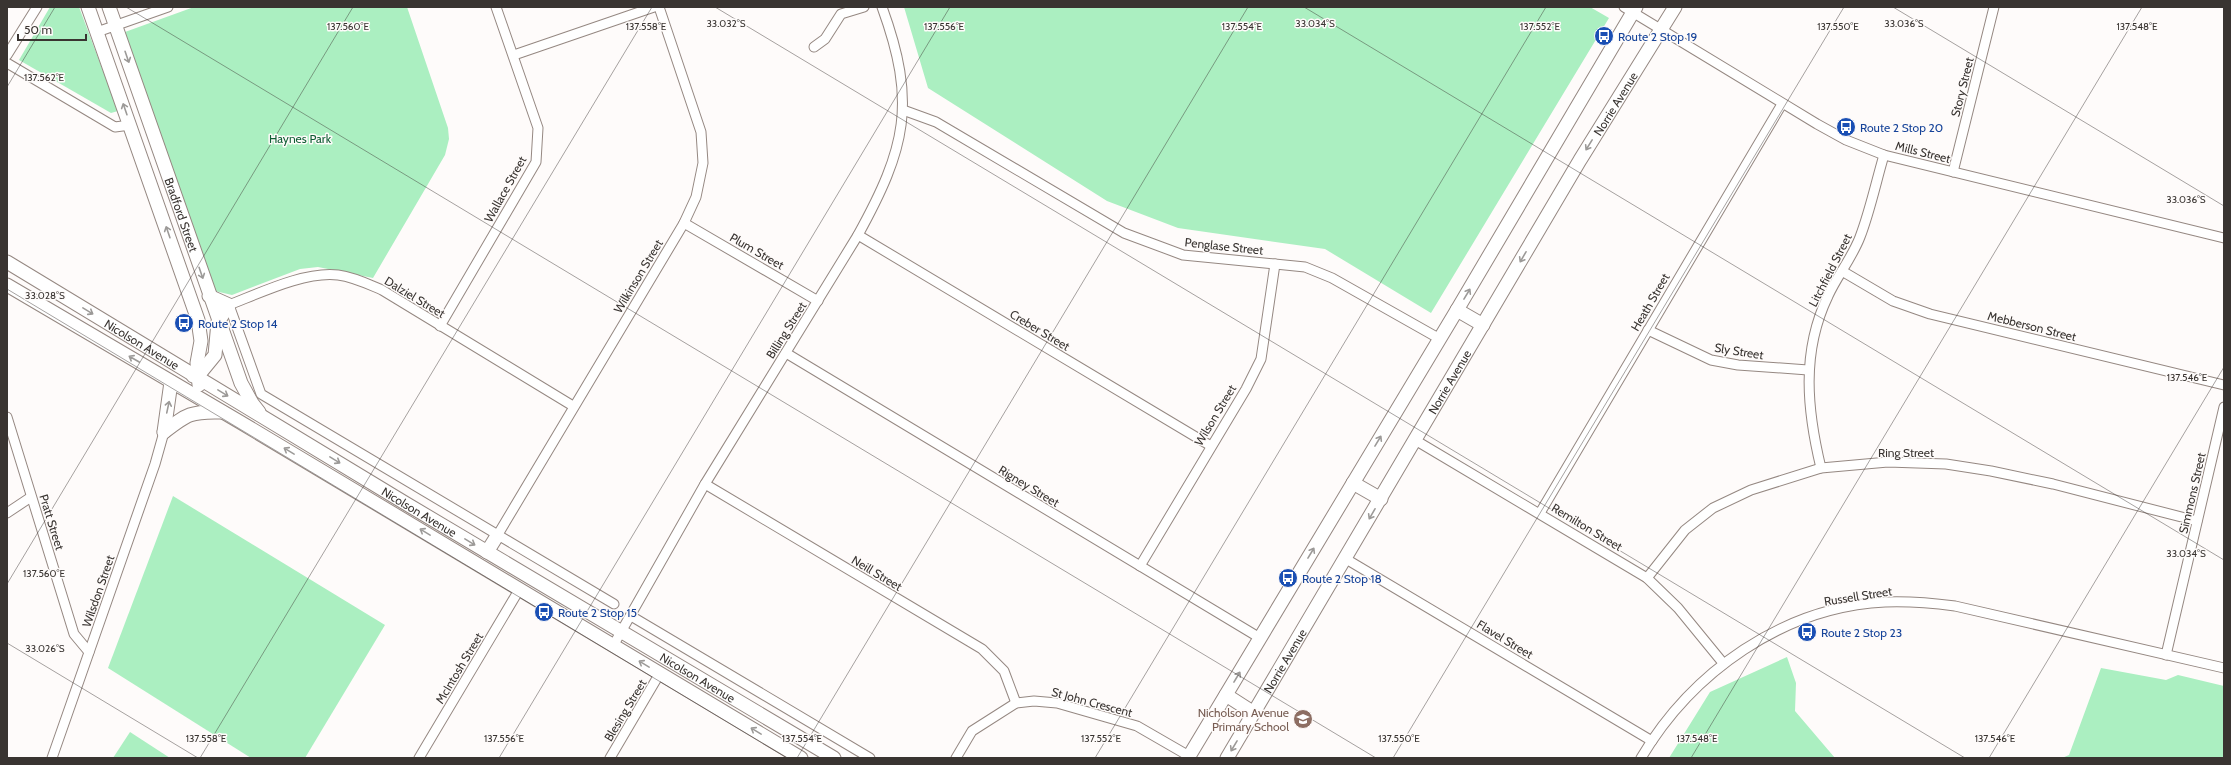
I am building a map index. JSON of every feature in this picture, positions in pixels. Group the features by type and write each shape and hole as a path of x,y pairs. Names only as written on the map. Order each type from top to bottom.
{"main road":[{"name":"Bradford Street","path":"88,7 198,320 201,340 198,354 197,378"},
{"name":"Bradford Street","path":"109,7 218,322 241,383 252,404 264,418"},
{"name":"Norrie Avenue","path":"1227,758 1346,559 1576,166 1675,7"},
{"path":"1189,757 1440,339 1631,9"},
{"name":"Nicolson Avenue","path":"7,262 405,503 834,758"},
{"name":"Nicolson Avenue","path":"7,285 398,516 801,758"},
{"path":"51,311 61,295"},
{"path":"197,378 215,355 218,322 229,305 209,296"},
{"path":"1457,310 1483,325"},
{"path":"169,360 183,361 198,354"},
{"path":"154,371 197,378"},
{"path":"197,378 204,393 226,407 240,422"},
{"path":"164,432 171,382"},
{"path":"164,432 186,415 200,411 225,413"},
{"path":"1353,483 1381,499"},
{"path":"398,516 405,503"},
{"path":"487,552 497,536"},
{"path":"1226,695 1254,713"}],"street":[{"path":"7,55 37,7"},
{"path":"97,32 168,7"},
{"name":"Wallace Street","path":"440,326 536,162 538,128 514,55 496,7"},
{"path":"514,55 654,7"},
{"name":"Wilkinson Street","path":"497,536 573,406 684,223 696,197 703,163 701,132 659,7"},
{"path":"814,47 825,39 841,14 864,7"},
{"name":"Billing Street","path":"614,646 704,484 818,301 880,196 893,164 899,144 903,110 896,44 882,7"},
{"name":"Story Street","path":"1953,172 1994,7"},
{"name":"Mills Street","path":"1631,9 1782,104 1846,140 1884,155 2224,238"},
{"path":"7,63 115,127 130,125"},
{"name":"Heath Street","path":"1540,513 1782,104"},
{"name":"Penglase Street","path":"903,110 936,122 1124,233 1154,246 1183,255 1305,267 1332,278 1440,339"},
{"name":"Litchfield Street","path":"1821,468 1812,427 1808,370 1818,321 1828,295 1860,239 1884,155"},
{"name":"Plum Street","path":"684,223 818,301"},
{"name":"Creber Street","path":"858,235 1211,446"},
{"name":"Wilson Street","path":"1140,566 1246,389 1261,359 1276,264"},
{"name":"Mebberson Street","path":"1842,271 1893,301 1930,314 2224,385"},
{"name":"Dalziel Street","path":"229,305 273,288 316,276 338,275 364,282 382,290 573,406"},
{"name":"Nicolson Avenue","path":"229,305 261,394 497,536 614,604"},
{"name":"Sly Street","path":"1648,330 1711,360 1738,365 1808,370"},
{"name":"Rigney Street","path":"786,353 1260,638"},
{"name":"Simmons Street","path":"2166,655 2224,407"},
{"name":"Pratt Street","path":"7,417 74,634 89,652"},
{"name":"Wilsdon Street","path":"52,758 155,464 164,432"},
{"name":"Remilton Street","path":"1415,440 1647,578 1678,608 1723,663"},
{"name":"Ring Street","path":"1647,578 1685,530 1713,508 1751,490 1821,468 1888,462 1946,464 1991,471 2053,484 2197,521"},
{"name":"Neill Street","path":"704,484 982,649 1004,671 1016,703"},
{"path":"7,513 31,497"},
{"name":"Flavel Street","path":"1346,559 1652,741"},
{"name":"McIntosh Street","path":"420,758 519,590"},
{"name":"Russell Street","path":"1641,758 1676,708 1723,663 1765,636 1792,624 1840,609 1884,602 1923,602 1955,606 2224,668"},
{"name":"Nicolson Avenue","path":"631,616 870,758"},
{"name":"Blesing Street","path":"610,758 660,673"},
{"name":"St John Crescent","path":"956,758 972,731 1016,703 1034,701 1057,702 1137,726 1189,757"}],"green space":[{"path":"50,7 79,7 118,111 111,113 19,60"},
{"name":"Haynes Park","path":"194,7 407,7 448,128 449,139 445,155 373,278 318,267 300,269 232,295 215,291 125,32"},
{"path":"904,7 1590,7 1609,18 1431,313 1325,249 1178,228 1107,201 928,88"},
{"path":"173,496 385,625 305,758 251,758 108,668"},
{"path":"1787,657 1796,683 1795,711 1835,758 1669,758 1710,692"},
{"path":"2101,668 2166,680 2178,675 2224,686 2224,758 2062,758 2069,755"},
{"path":"130,732 170,758 113,758"}],"place":[{"name":"Route 2 Stop 19","path":"1604,36"},
{"name":"Route 2 Stop 20","path":"1846,127"},
{"name":"Route 2 Stop 14","path":"184,323"},
{"name":"Route 2 Stop 18","path":"1288,578"},
{"name":"Route 2 Stop 15","path":"544,612"},
{"name":"Route 2 Stop 23","path":"1807,632"},
{"name":"Nicholson Avenue Primary School","path":"1303,719"}]}
